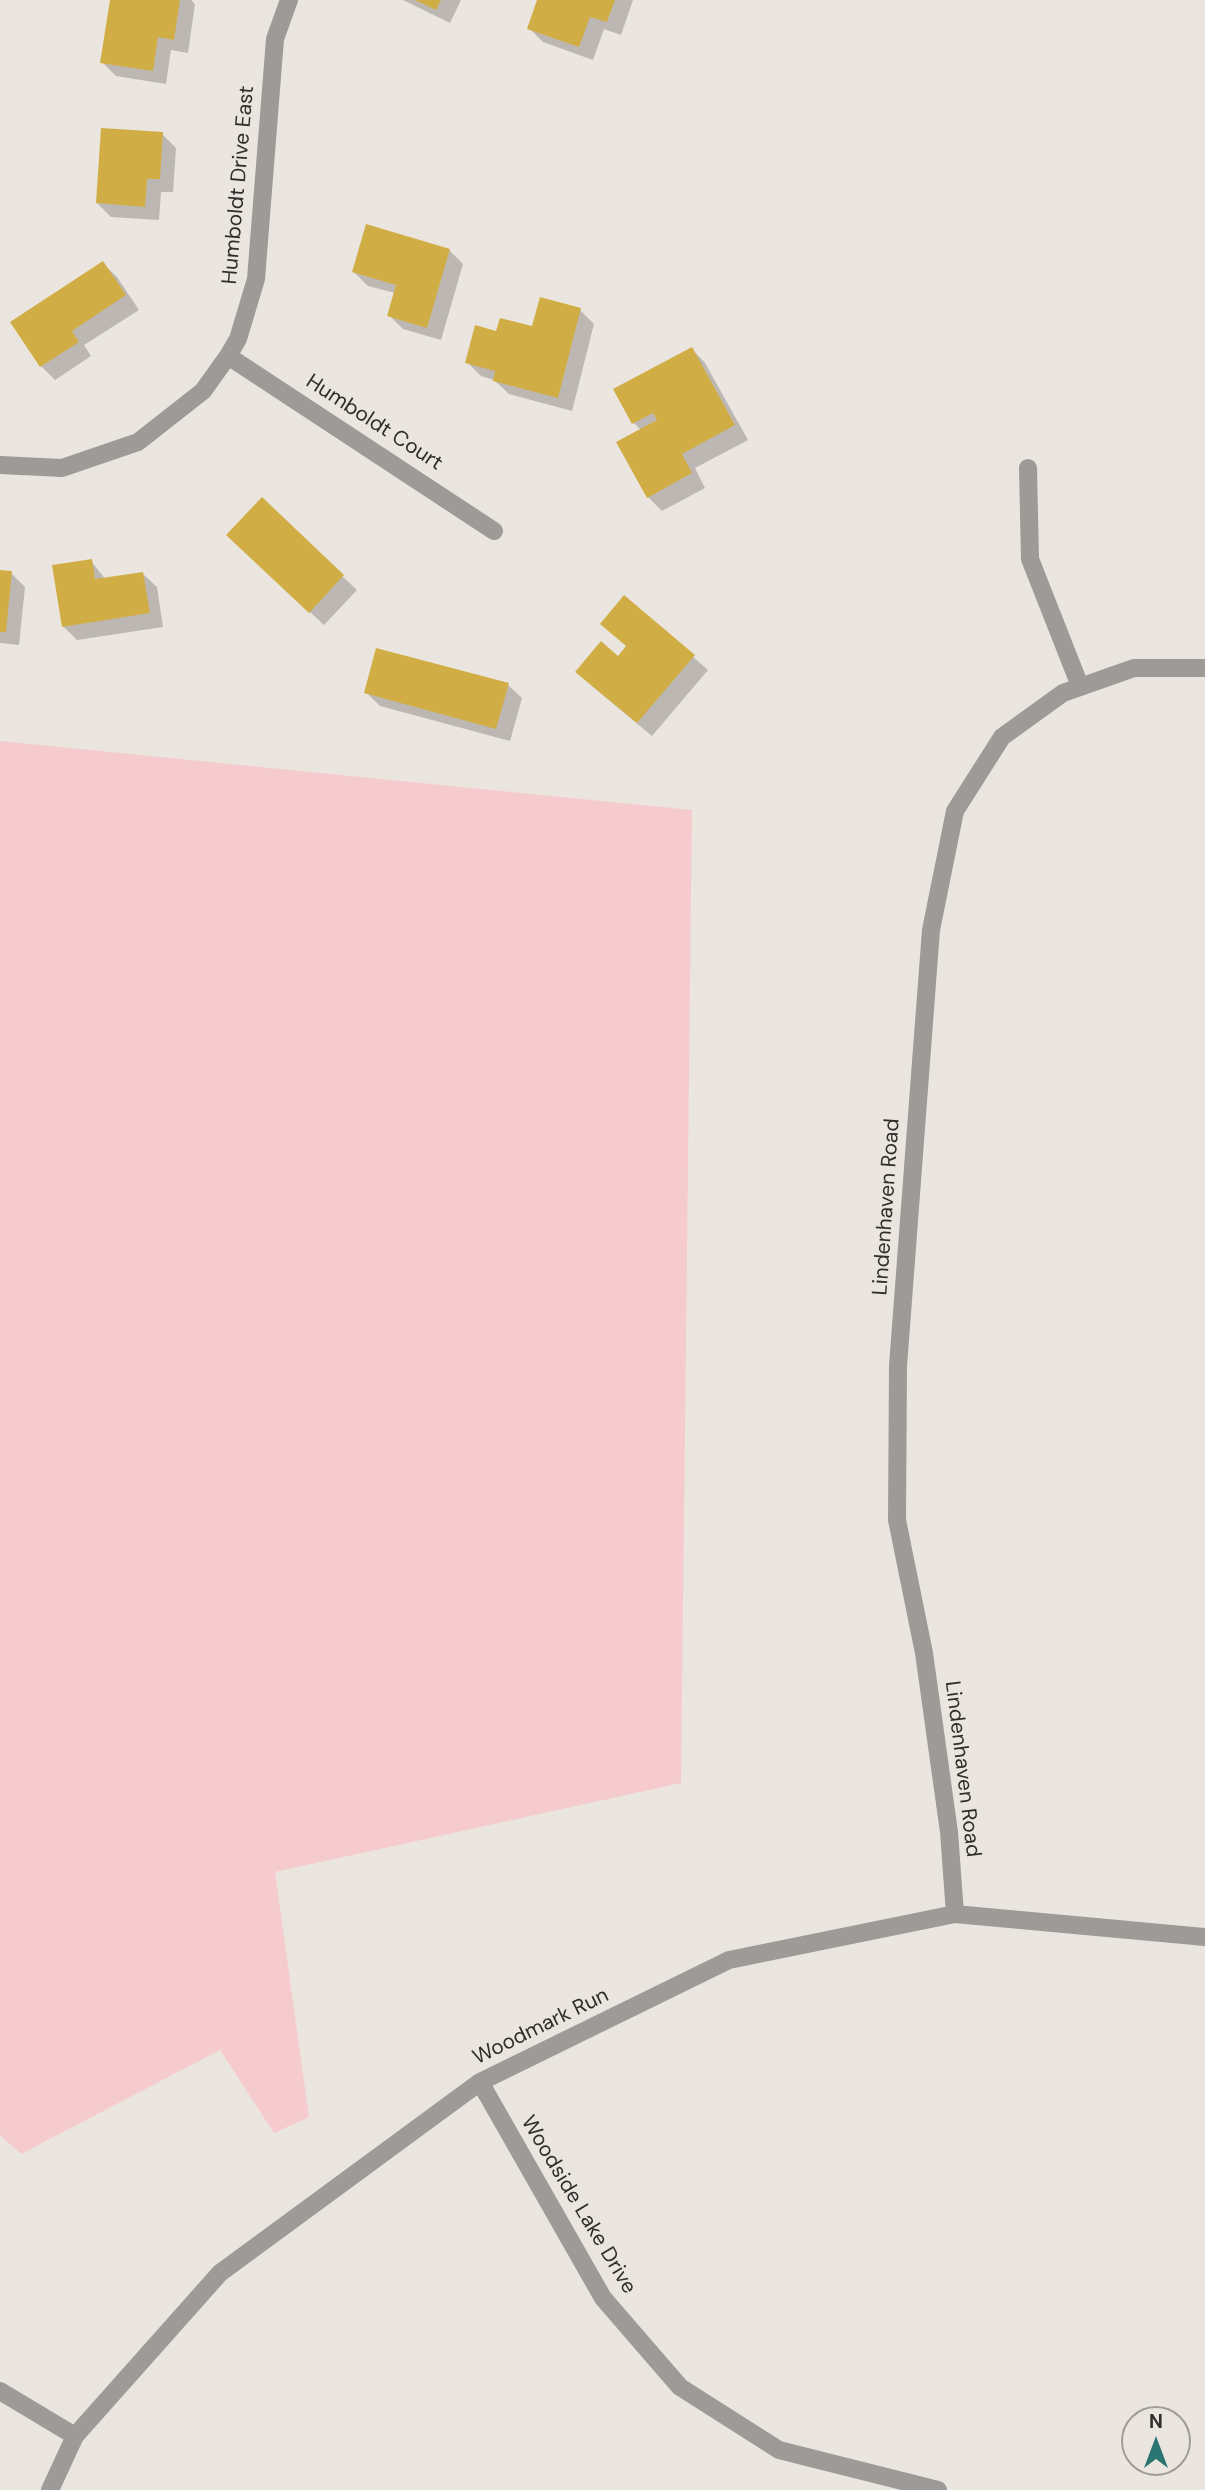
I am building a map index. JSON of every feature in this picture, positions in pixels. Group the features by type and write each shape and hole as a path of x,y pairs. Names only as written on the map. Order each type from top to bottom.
{"street":[{"name":"Humboldt Drive East","path":"0,465 62,468 138,442 203,391 228,356 238,339 256,279 275,39 289,0"},
{"name":"Humboldt Court","path":"228,356 494,531"},
{"path":"1028,468 1030,559 1080,686"},
{"name":"Lindenhaven Road","path":"955,1914 948,1832 923,1653 898,1520 898,1366 931,930 954,811 1002,737 1063,693 1134,668 1205,668"},
{"name":"Woodmark Run","path":"50,2490 75,2436 220,2273 480,2082 729,1960 955,1914 1205,1937"},
{"name":"Woodside Lake Drive","path":"480,2082 603,2298 680,2387 779,2451 938,2490"},
{"path":"0,2391 75,2436"}],"shaded area":[{"path":"0,741 692,810 681,1783 275,1872 309,2117 274,2133 220,2050 21,2154 0,2135"}],"building":[{"path":"110,0 180,0 174,40 158,37 153,71 100,63"},
{"path":"415,0 441,0 436,10"},
{"path":"537,0 615,0 607,22 590,17 579,47 527,29"},
{"path":"101,128 163,132 160,179 147,179 145,207 96,203"},
{"path":"366,224 450,249 427,328 387,316 396,285 352,272"},
{"path":"103,261 126,295 72,331 79,342 40,367 10,322"},
{"path":"540,297 581,308 558,398 493,381 495,371 465,363 475,325 496,331 500,318 532,326"},
{"path":"692,347 735,425 682,454 692,473 647,498 616,442 657,420 653,413 632,424 613,389"},
{"path":"262,497 344,575 309,613 226,535"},
{"path":"92,559 95,579 143,572 150,613 62,627 52,565"},
{"path":"0,570 12,571 6,632 0,632"},
{"path":"624,595 695,655 637,723 575,672 601,641 618,656 626,646 600,624"},
{"path":"376,648 509,683 496,729 364,693"}]}
